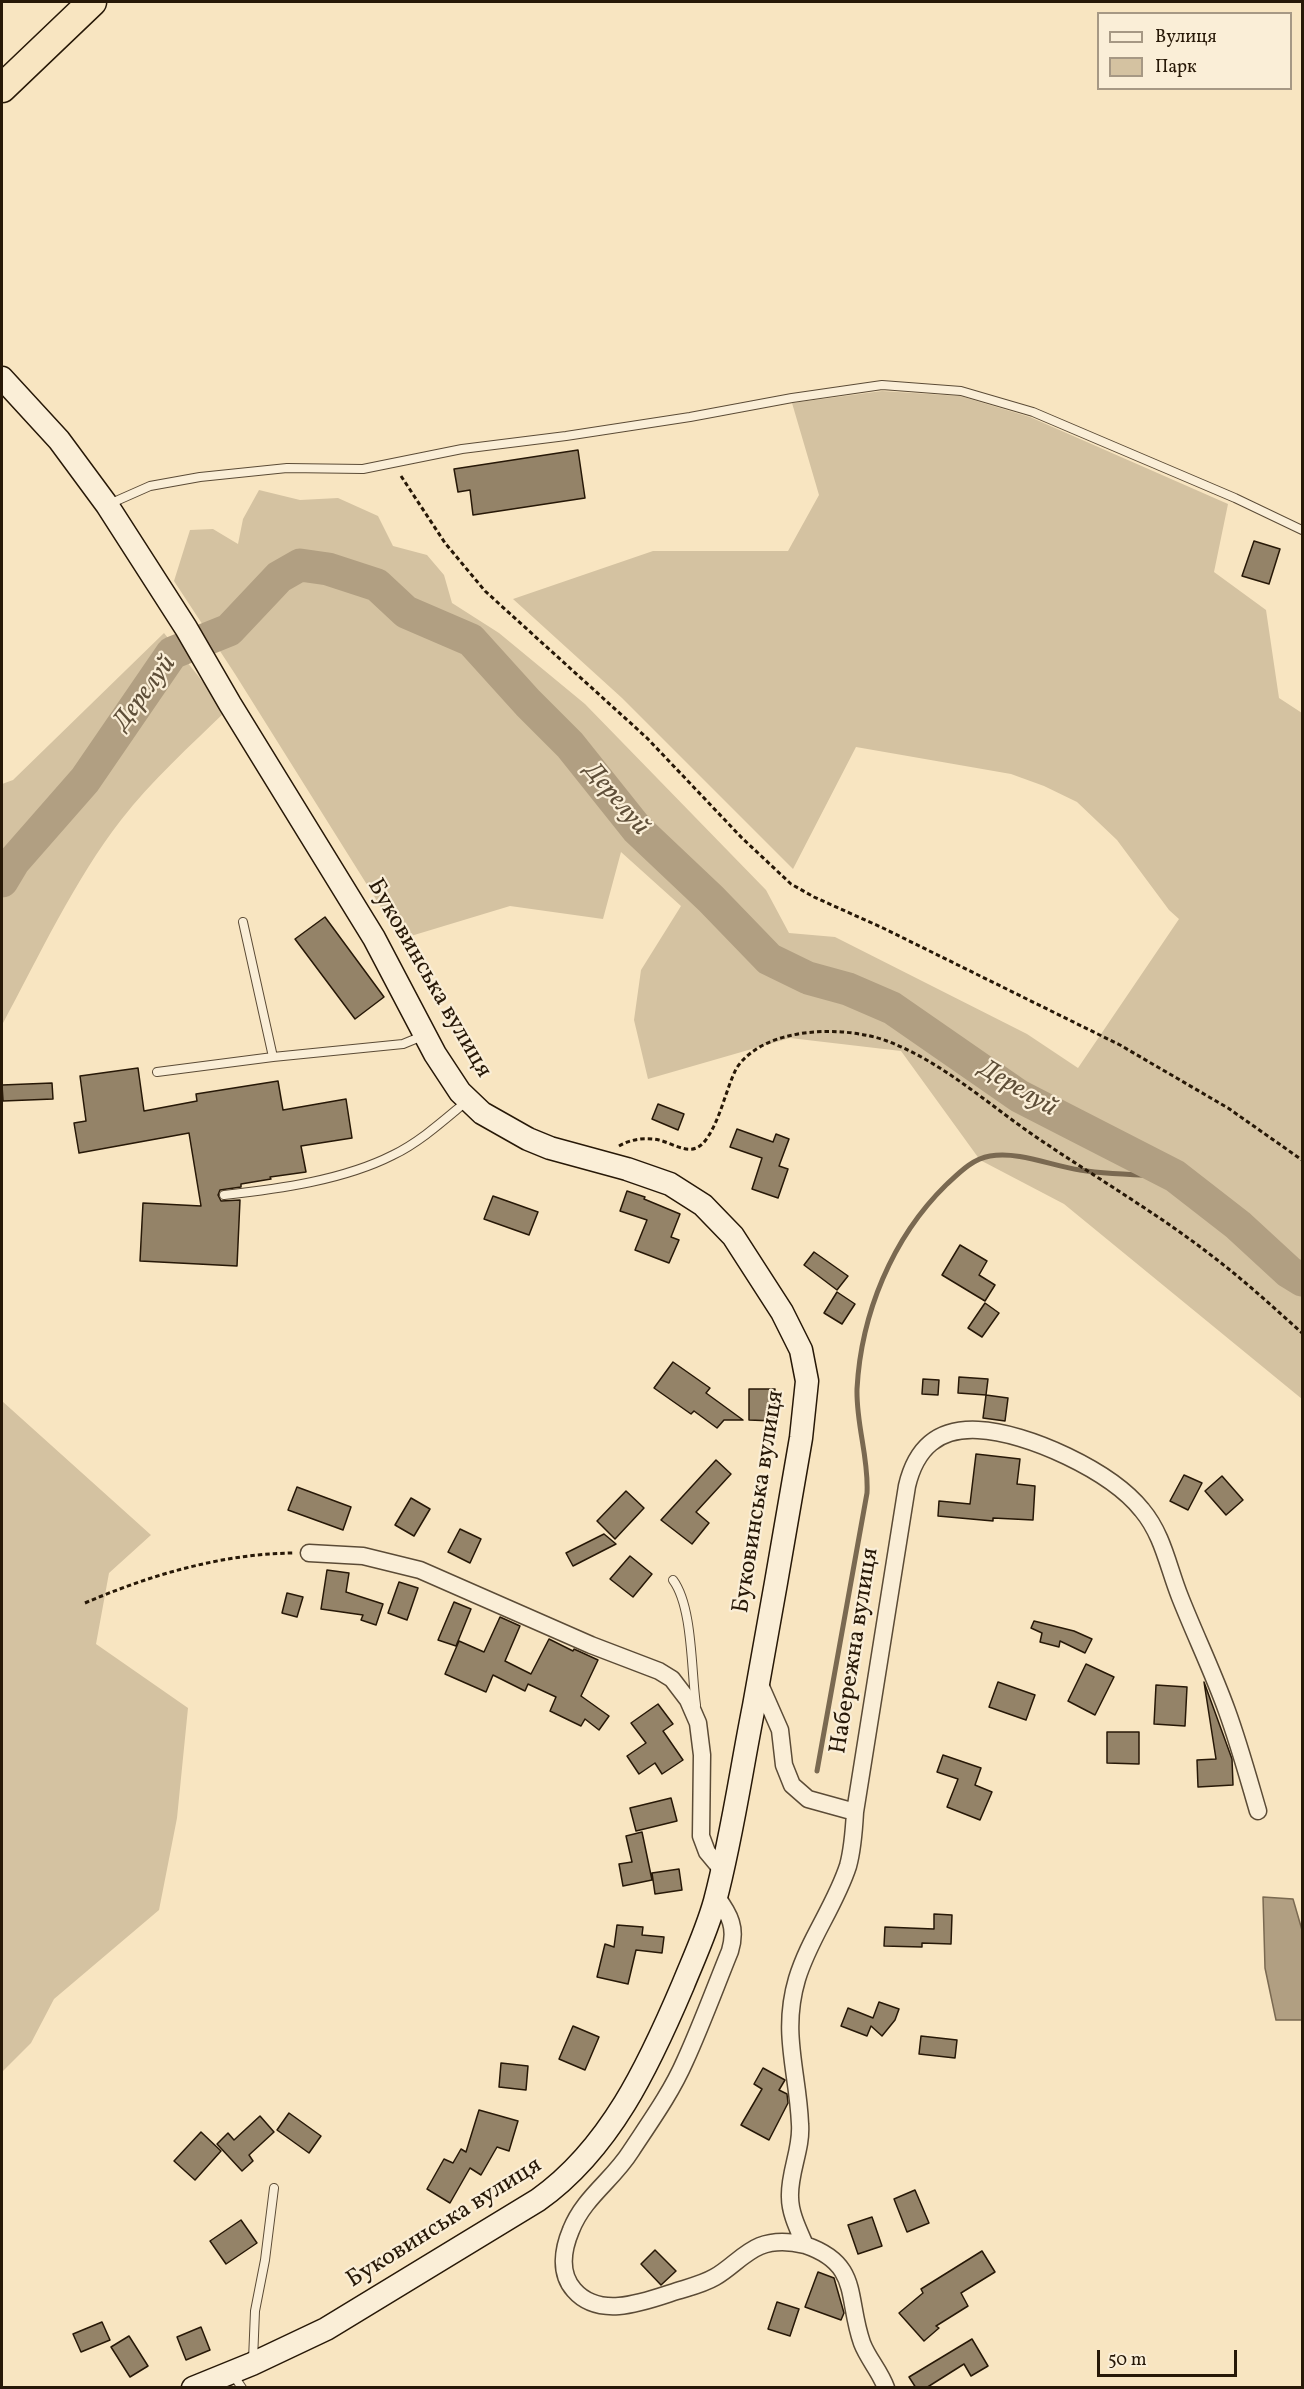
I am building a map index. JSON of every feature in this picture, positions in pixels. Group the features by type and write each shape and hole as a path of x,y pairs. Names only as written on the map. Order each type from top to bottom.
{"highway":[{"path":"2,88 92,2"}],"street":[{"name":"Буковинська вулиця","path":"2,378 59,440 107,505 186,628 374,938 443,1067 468,1101 490,1118 528,1139 550,1148 670,1184 712,1212 745,1252 782,1312 801,1350 807,1381 804,1423 716,1896 708,1923 674,2006 635,2085 600,2139 570,2174 538,2200 393,2290 242,2375 193,2388"},
{"name":"Набережна вулиця","path":"805,2245 793,2214 790,2197 791,2181 800,2148 801,2127 790,2041 790,2018 795,1987 804,1958 833,1903 848,1866 909,1478 918,1457 932,1441 944,1434 967,1429 1009,1434 1055,1451 1120,1487 1146,1515 1158,1535 1179,1593 1220,1691 1258,1811"},
{"path":"309,1553 363,1556 420,1570 591,1645 659,1671 672,1679 693,1707 698,1723 702,1765 701,1836 707,1852 722,1870"},
{"path":"758,1680 780,1730 784,1765 792,1785 808,1799 855,1812"},
{"path":"716,1896 733,1926 732,1944 726,1962 685,2061 666,2096 622,2165 589,2198 575,2220 566,2244 564,2271 574,2291 587,2300 607,2306 631,2305 712,2279 752,2250 766,2244 785,2242 805,2245 827,2255 842,2271 852,2293 861,2340 886,2388"}],"lane":[{"path":"107,505 150,486 201,477 287,468 363,469 462,449 566,436 882,385 961,391 1033,412 1235,498 1302,530"},
{"path":"243,922 273,1057"},
{"path":"157,1072 403,1044 425,1034"},
{"path":"225,1196 310,1182 366,1166 405,1149 468,1101"},
{"path":"673,1580 681,1592 685,1608 698,1723"},
{"path":"242,2375 265,2260 274,2188"}],"path":[{"path":"393,464 417,497 445,543 485,591 647,738 742,838 791,884 1120,1044 1228,1108 1302,1160"},
{"path":"598,1161 621,1144 640,1138 659,1140 685,1150 700,1147 710,1133 736,1069 741,1061 754,1050 782,1039 807,1033 836,1031 864,1034 898,1045 933,1064 1039,1139 1195,1242 1302,1333"},
{"path":"85,1603 166,1572 270,1554 309,1553"}],"green space":[{"path":"882,391 960,396 1030,417 1228,504 1214,572 1266,610 1279,698 1302,713 1302,1399 1064,1204 980,1160 901,1051 790,1038 648,1079 634,1020 641,970 681,906 621,852 603,919 510,906 401,939 174,581 190,530 213,529 238,544 243,519 259,490 300,500 338,498 378,516 393,546 427,555 444,575 452,603 499,633 585,704 766,890 789,933 835,937 1027,1034 1078,1068 1179,919 1169,910 1117,840 1077,802 1044,786 1011,774 856,747 793,869 622,698 513,599 653,551 788,551 819,495 792,403"},
{"path":"164,633 226,711 145,791 104,843 58,919 2,1025 2,784 13,780"},
{"path":"2,1401 151,1535 109,1573 96,1644 188,1708 177,1818 159,1910 54,1999 31,2043 2,2072"}],"shaded area":[{"path":"1263,1897 1293,1899 1302,1930 1302,2020 1276,2020 1265,1968"}],"building":[{"path":"578,450 585,498 473,515 470,490 458,492 454,469"},
{"path":"1254,541 1280,549 1269,584 1242,576"},
{"path":"325,917 384,997 355,1019 295,939"},
{"path":"138,1068 144,1111 197,1101 196,1094 278,1081 283,1110 346,1099 352,1138 301,1146 306,1172 270,1177 271,1179 241,1184 241,1187 220,1190 218,1195 221,1201 240,1200 237,1266 140,1261 143,1203 201,1206 189,1133 79,1153 74,1123 86,1121 80,1076"},
{"path":"52,1083 53,1099 3,1101 2,1085"},
{"path":"658,1104 684,1114 678,1130 652,1119"},
{"path":"737,1129 773,1142 776,1134 789,1139 779,1166 788,1169 778,1198 752,1189 762,1158 730,1147"},
{"path":"627,1191 680,1214 671,1237 679,1240 669,1263 635,1250 647,1220 620,1211"},
{"path":"493,1196 538,1212 529,1235 484,1219"},
{"path":"960,1245 987,1261 979,1275 995,1285 985,1301 942,1275"},
{"path":"814,1252 848,1276 837,1290 804,1265"},
{"path":"837,1292 855,1304 842,1324 824,1313"},
{"path":"985,1303 999,1313 982,1337 968,1328"},
{"path":"673,1362 710,1388 706,1393 743,1420 724,1420 717,1428 694,1411 691,1414 654,1388"},
{"path":"959,1377 988,1379 986,1395 958,1393"},
{"path":"923,1379 939,1380 938,1395 922,1394"},
{"path":"749,1389 775,1389 774,1421 749,1420"},
{"path":"986,1395 1008,1398 1005,1421 983,1418"},
{"path":"976,1454 1020,1459 1017,1484 1035,1486 1033,1520 993,1518 993,1521 938,1516 939,1501 970,1504"},
{"path":"716,1460 731,1474 696,1512 709,1523 692,1544 661,1520"},
{"path":"1184,1475 1202,1483 1188,1510 1170,1501"},
{"path":"1222,1476 1243,1500 1226,1515 1205,1491"},
{"path":"297,1487 351,1507 343,1530 288,1510"},
{"path":"626,1491 644,1508 615,1539 597,1521"},
{"path":"411,1498 430,1509 414,1536 395,1525"},
{"path":"460,1529 481,1539 470,1563 448,1552"},
{"path":"604,1534 616,1544 573,1566 566,1553"},
{"path":"630,1556 652,1574 633,1597 610,1579"},
{"path":"327,1570 349,1573 346,1592 383,1604 376,1625 361,1620 363,1615 321,1609"},
{"path":"399,1582 418,1588 407,1620 388,1613"},
{"path":"287,1593 303,1597 297,1617 282,1613"},
{"path":"454,1602 471,1609 456,1646 438,1640"},
{"path":"500,1617 520,1626 505,1661 531,1674 549,1639 598,1660 581,1696 609,1716 599,1730 585,1719 581,1726 550,1711 556,1697 528,1684 525,1691 493,1675 486,1692 445,1674 459,1641 484,1652"},
{"path":"1034,1621 1074,1631 1092,1639 1085,1653 1060,1641 1059,1647 1040,1642 1042,1633 1031,1628"},
{"path":"1086,1664 1114,1677 1095,1715 1068,1701"},
{"path":"998,1682 1035,1695 1026,1720 989,1707"},
{"path":"1204,1682 1232,1759 1233,1785 1198,1787 1197,1760 1216,1759"},
{"path":"1156,1685 1187,1687 1185,1726 1154,1724"},
{"path":"658,1704 673,1724 663,1731 683,1760 662,1774 655,1763 639,1774 627,1756 646,1743 631,1723"},
{"path":"1107,1732 1139,1732 1139,1764 1107,1763"},
{"path":"943,1755 981,1768 975,1785 992,1792 980,1820 947,1807 958,1779 937,1772"},
{"path":"671,1798 677,1821 636,1831 630,1808"},
{"path":"642,1832 652,1880 623,1886 619,1864 632,1862 626,1836"},
{"path":"679,1869 682,1890 655,1894 652,1873"},
{"path":"934,1914 952,1915 951,1944 922,1943 922,1947 884,1946 885,1927 934,1929"},
{"path":"617,1925 643,1927 642,1935 664,1937 662,1953 636,1950 628,1984 597,1977 605,1944 614,1947"},
{"path":"879,2002 899,2009 895,2020 882,2036 871,2026 867,2036 841,2026 848,2008 873,2018"},
{"path":"573,2026 599,2037 585,2070 559,2059"},
{"path":"921,2036 957,2040 955,2058 919,2054"},
{"path":"501,2063 528,2066 526,2090 499,2087"},
{"path":"763,2068 785,2080 779,2090 787,2094 788,2103 769,2140 741,2125 762,2089 754,2084"},
{"path":"479,2110 518,2121 509,2151 497,2147 481,2175 470,2168 450,2203 427,2189 444,2159 453,2163 461,2149 466,2152"},
{"path":"289,2113 321,2136 309,2153 277,2130"},
{"path":"260,2116 274,2132 249,2155 253,2161 242,2171 217,2144 228,2133 234,2140"},
{"path":"201,2132 221,2151 195,2180 174,2161"},
{"path":"915,2190 929,2223 907,2232 894,2199"},
{"path":"872,2217 882,2246 858,2254 848,2225"},
{"path":"241,2220 257,2243 226,2264 210,2241"},
{"path":"655,2250 676,2271 661,2285 641,2264"},
{"path":"982,2251 995,2272 961,2293 968,2306 936,2326 939,2328 924,2341 899,2313 923,2293 921,2289"},
{"path":"818,2272 834,2278 844,2313 841,2320 805,2307"},
{"path":"777,2302 799,2309 790,2336 768,2329"},
{"path":"102,2322 110,2340 81,2352 73,2334"},
{"path":"201,2327 210,2350 186,2360 177,2337"},
{"path":"129,2336 148,2366 130,2377 111,2347"},
{"path":"972,2339 988,2366 971,2376 964,2364 926,2388 916,2388 909,2377"}],"waterway":[{"name":"Дерелуй","path":"2,881 14,861 85,780 172,653 229,630 279,577 300,565 328,569 377,585 406,612 471,640 570,745 637,829 711,899 769,959 808,978 848,989 892,1008 1019,1096 1175,1176 1238,1225 1289,1272 1302,1280"},
{"path":"2,853 14,861"},
{"path":"817,1771 867,1493 866,1467 857,1402 860,1361 873,1305 895,1253 927,1206 946,1185 966,1167 990,1156 1012,1156 1092,1172 1175,1176"}]}
